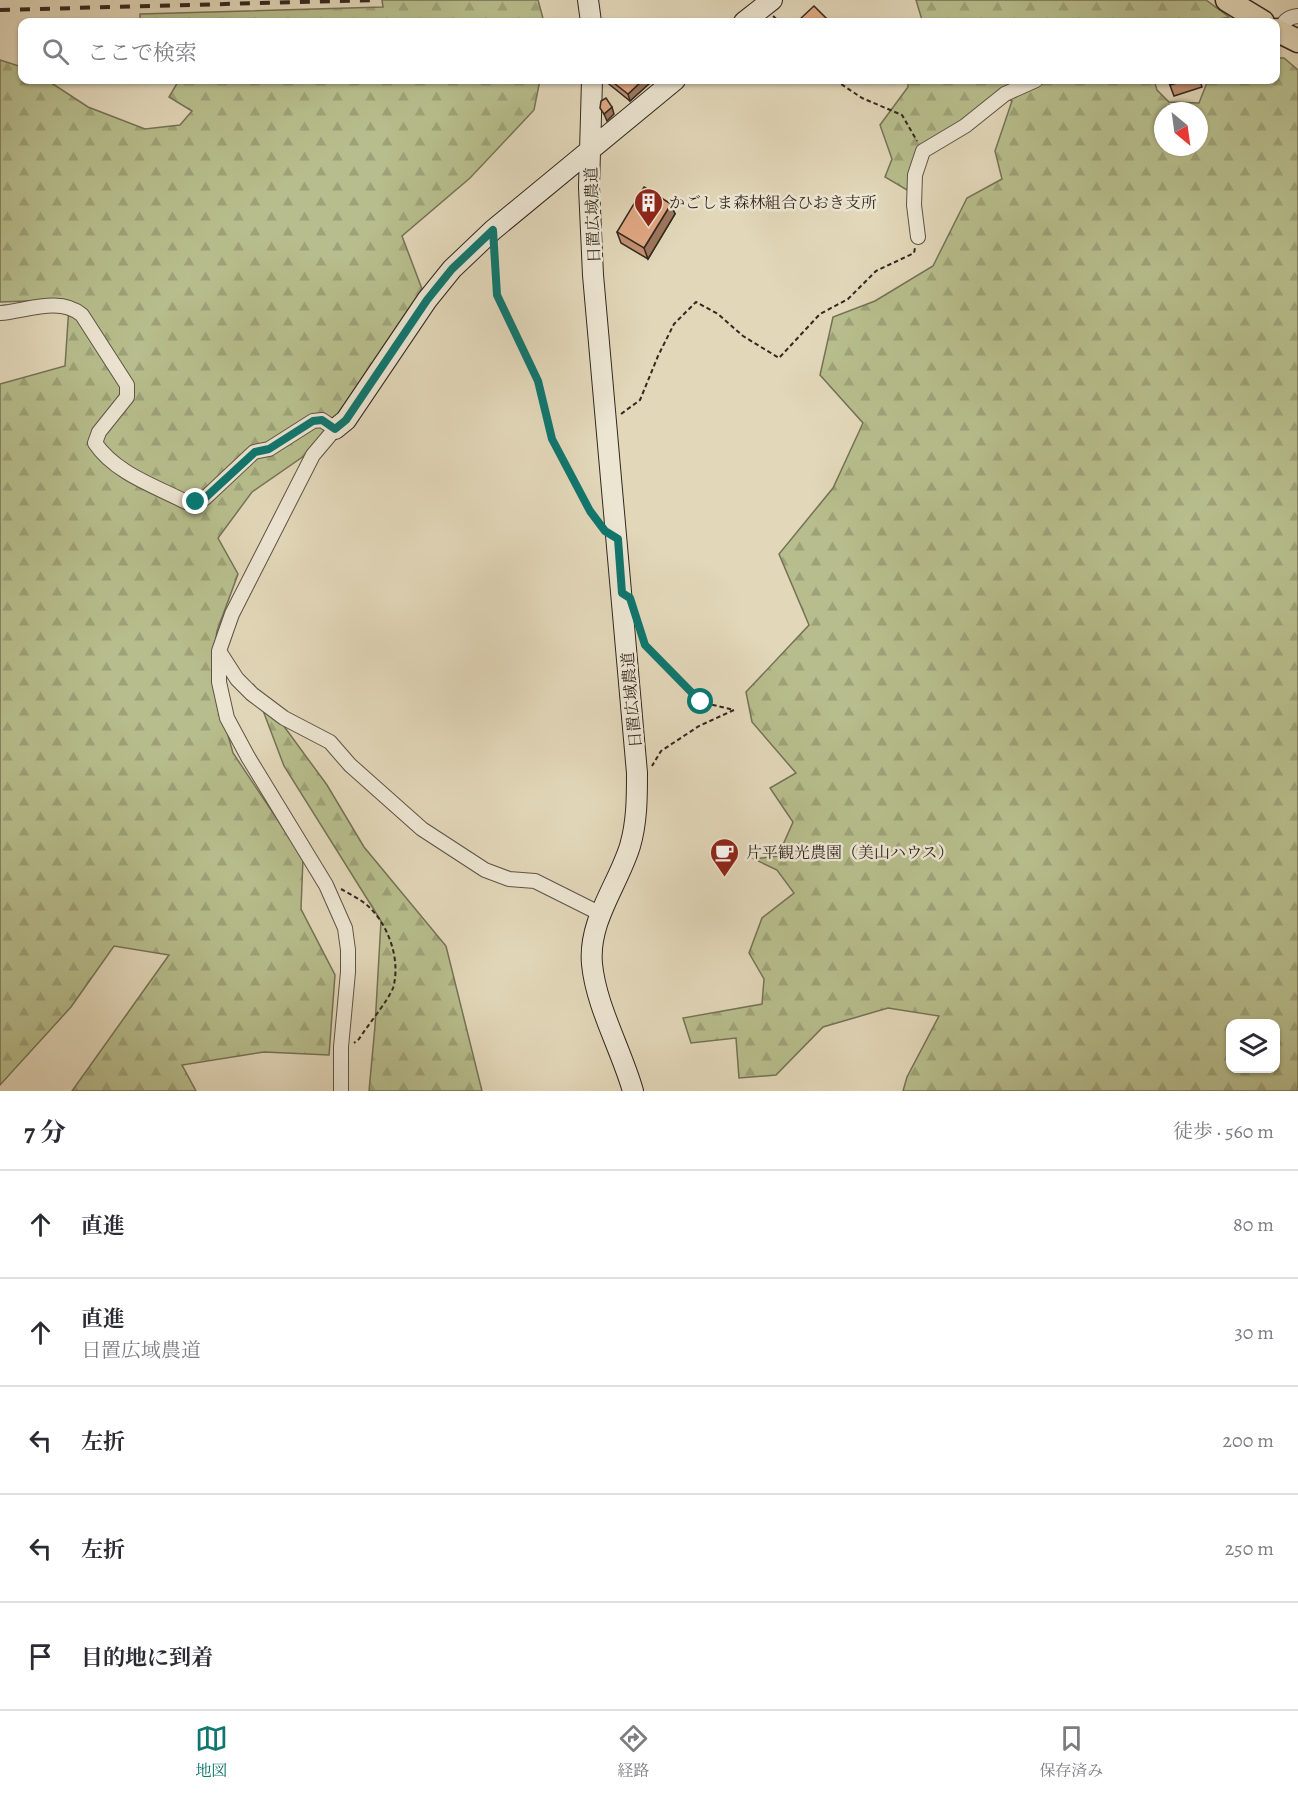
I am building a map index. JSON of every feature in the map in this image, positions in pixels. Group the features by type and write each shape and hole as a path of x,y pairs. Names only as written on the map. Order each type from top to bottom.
{"main road":[{"path":"1227,0 1255,18"}],"street":[{"path":"588,0 590,18"},
{"path":"749,18 772,0"},
{"path":"1280,24 1290,16 1298,16"},
{"name":"日置広域農道","path":"592,84 589,187 593,274 637,773 636,814 630,846 601,914 593,940 592,962 596,989 633,1091"},
{"path":"341,1091 341,1047 348,972 345,928 326,885 248,758 227,718 219,682 219,651 232,614 263,549 313,455 335,429 346,420 427,300 452,269 493,230 670,84"},
{"path":"918,237 914,205 915,175 923,152 965,126 1005,94 1027,84"},
{"path":"0,312 55,305 73,307 82,315 127,385 127,397 99,432 95,442 102,453 117,466 186,502 196,502 205,498 255,452 269,449 313,421 322,420 335,429"},
{"path":"219,651 237,679 252,694 284,718 330,742 350,765 422,829 485,870 509,879 535,881 601,914"}],"path":[{"path":"840,84 862,98 902,115 923,152"},
{"path":"493,230 497,295 538,381 552,439 590,511 605,531 618,539"},
{"path":"607,424 640,400 674,324 696,302 718,314 742,336 779,358 820,314 848,299 876,271 914,253 918,237"},
{"path":"637,773 653,766 660,751 699,726 734,710 701,702 645,645 639,626"},
{"path":"326,885 339,887 358,900 368,907 385,926 392,945 395,969 392,989 359,1039 351,1045 341,1047"}],"green space":[{"path":"382,0 538,0 543,18 140,18 140,14 383,7"},
{"path":"916,0 1206,0 1229,17 1224,18 921,18"},
{"path":"1280,58 1284,58 1298,70 1298,1091 903,1091 907,1077 939,1016 888,1008 823,1027 776,1075 739,1078 736,1038 691,1043 683,1018 762,1004 764,979 749,953 762,918 794,893 777,870 754,859 778,856 793,822 770,788 796,773 752,722 746,692 809,625 779,554 833,488 863,423 820,375 833,317 875,301 933,266 967,198 1002,179 995,151 1012,101 998,94 928,151 907,190 885,177 892,159 880,125 908,84 1155,84 1157,90 1169,102 1154,102 1154,156 1208,156 1208,102 1199,102 1206,84 1280,84"},
{"path":"0,60 18,66 18,84 53,84 88,107 145,129 180,125 192,111 169,97 177,84 539,84 534,110 470,178 402,236 422,289 314,449 252,492 218,538 238,574 217,631 213,659 214,686 233,753 303,858 301,909 335,975 329,1055 264,1052 182,1065 196,1091 72,1091 169,955 114,946 71,1007 0,1085 0,384 65,366 69,306 54,300 0,302"},
{"path":"253,684 327,785 364,847 446,946 482,1091 369,1091 381,921 284,766"}],"building":[{"path":"814,6 826,18 801,18"},
{"path":"615,84 639,84 628,94"},
{"path":"606,98 612,107 604,114 600,108 601,101"},
{"name":"かごしま森林組合ひおき支所","path":"644,187 671,204 644,248 617,232"}],"railway":[{"path":"0,10 375,0"}],"place":[{"name":"かごしま森林組合ひおき支所","path":"648,228"},
{"name":"片平観光農園（美山ハウス）","path":"725,878"}],"route":[{"path":"196,502 205,498 255,452 269,449 313,421 322,420 335,429 346,420 427,300 452,269 493,230 497,295 538,381 552,439 590,511 605,531 618,539 622,593 630,598 645,645 701,702"}]}
